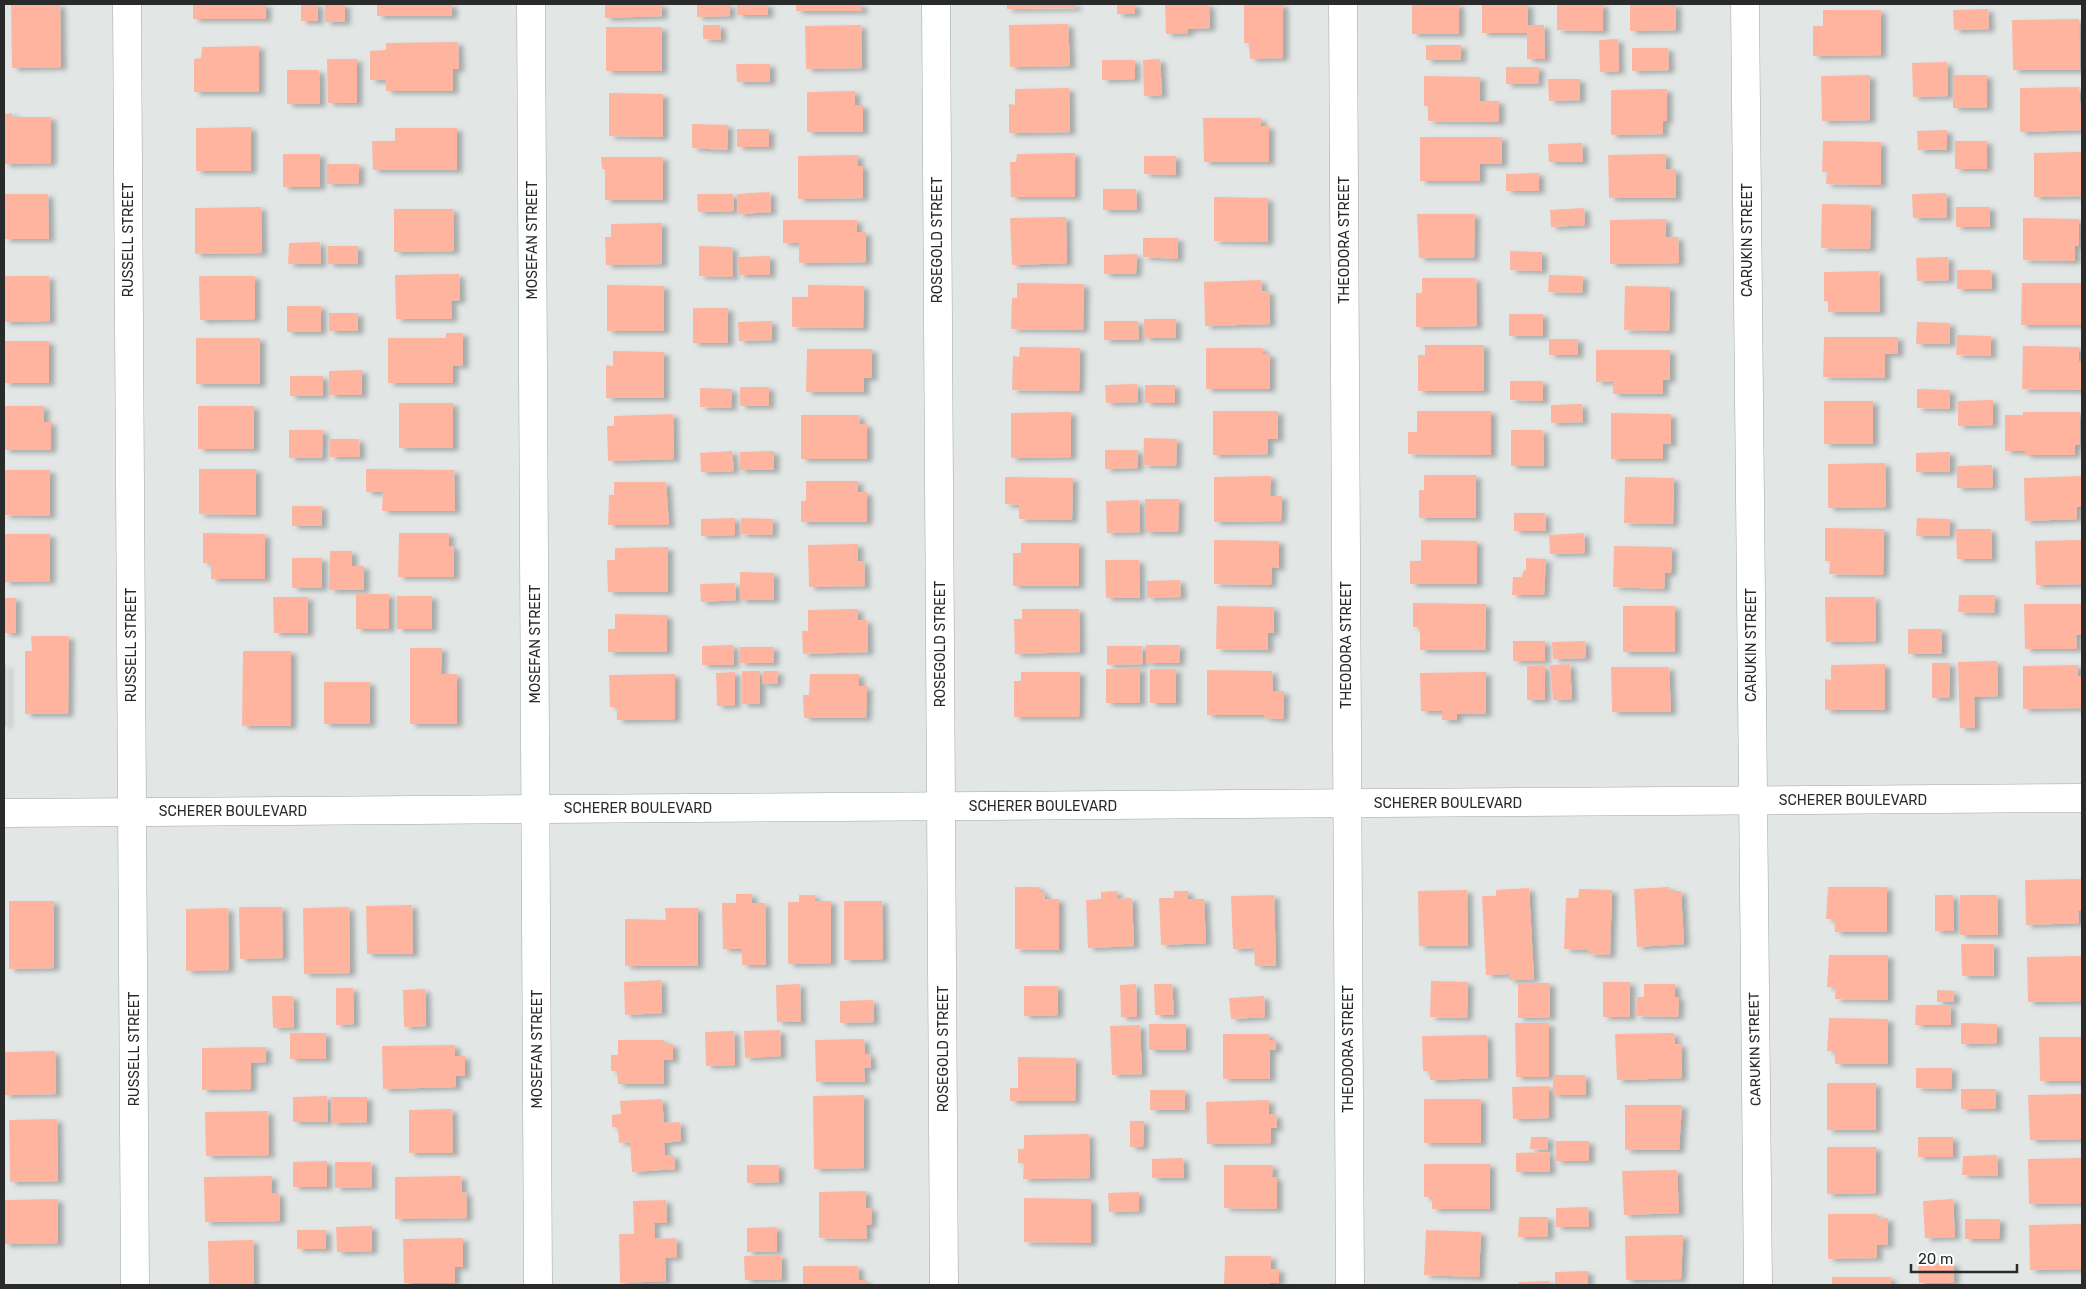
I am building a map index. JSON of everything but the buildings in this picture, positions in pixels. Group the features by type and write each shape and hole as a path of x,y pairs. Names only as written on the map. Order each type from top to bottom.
{"street":[{"name":"RUSSELL STREET","path":"127,4 135,1285"},
{"name":"MOSEFAN STREET","path":"531,4 538,1285"},
{"name":"ROSEGOLD STREET","path":"936,4 944,1285"},
{"name":"THEODORA STREET","path":"1342,4 1350,1285"},
{"name":"CARUKIN STREET","path":"1745,4 1758,1285"},
{"name":"SCHERER BOULEVARD","path":"4,813 2082,798"}]}
